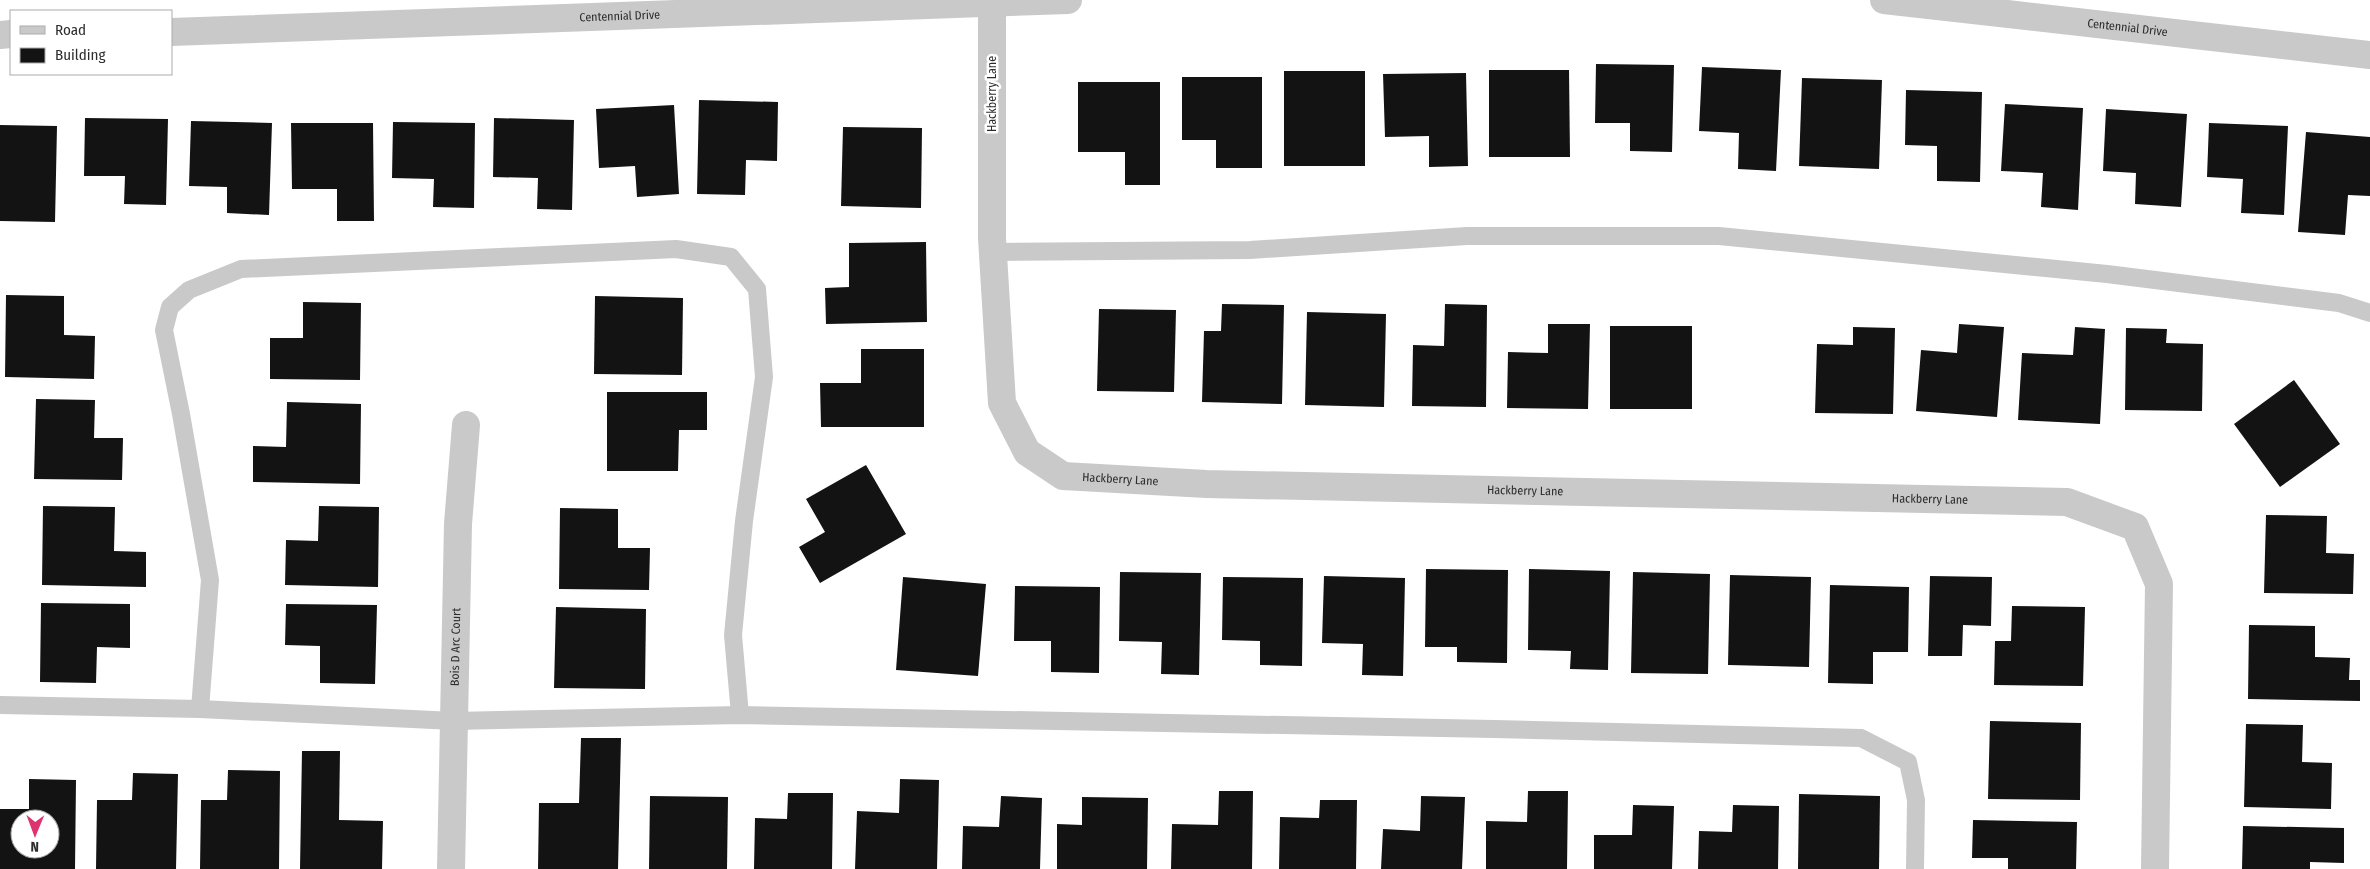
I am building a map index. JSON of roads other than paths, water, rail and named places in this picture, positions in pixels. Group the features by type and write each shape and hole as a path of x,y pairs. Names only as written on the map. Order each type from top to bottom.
{"street":[{"name":"Centennial Drive","path":"172,32 636,8 992,3 1068,0"},
{"name":"Centennial Drive","path":"1884,0 2370,55"},
{"name":"Hackberry Lane","path":"992,3 993,252 1002,403 1027,452 1062,476 1206,484 2067,502 2135,527 2159,584 2155,869"},
{"name":"Bois D Arc Court","path":"451,869 458,524 466,425"}],"lane":[{"path":"993,252 1250,250 1468,236 1719,236 2117,275 2339,303 2370,313"},
{"path":"200,709 210,580 182,414 164,330 170,307 189,290 241,268 676,249 731,257 757,289 764,377 744,521 734,635 740,715"},
{"path":"0,705 200,709 454,720 740,715 1484,728 1861,738 1908,762 1916,800 1915,869"}]}
